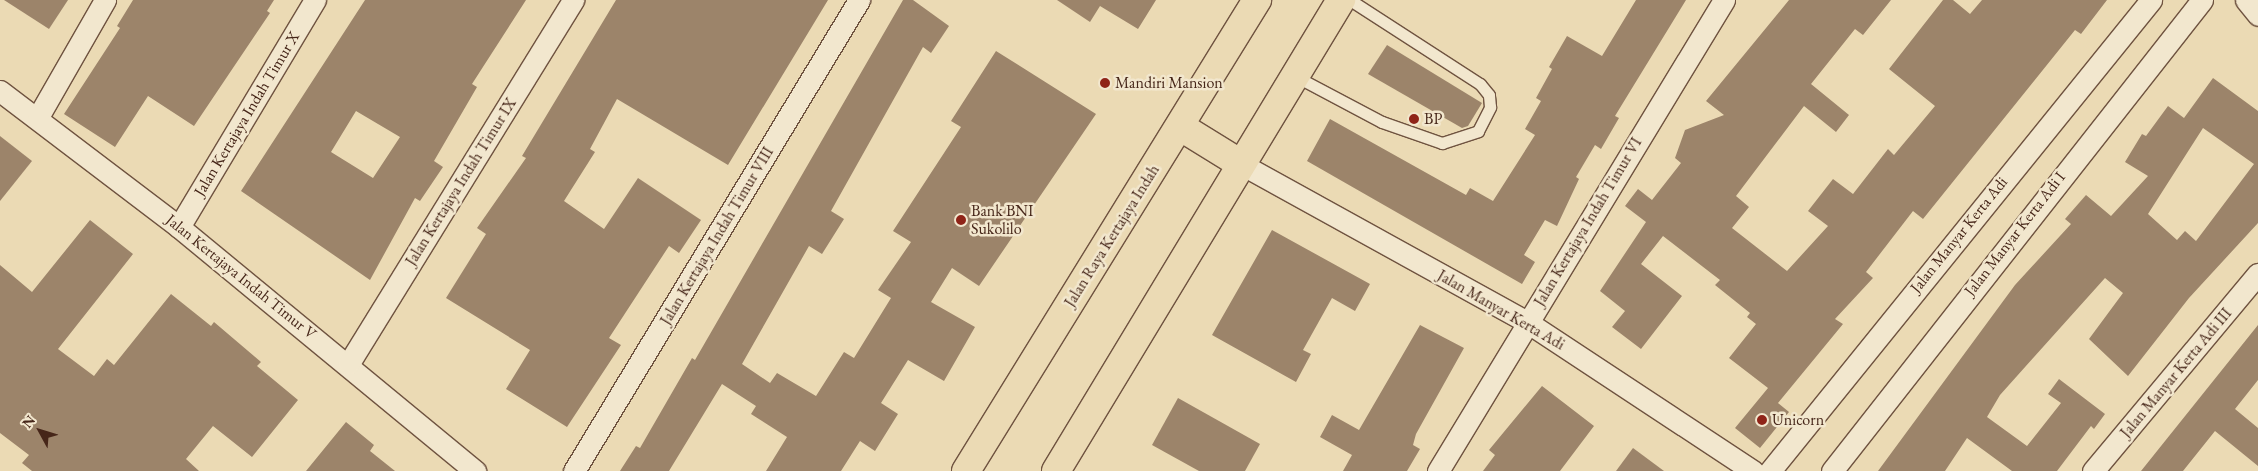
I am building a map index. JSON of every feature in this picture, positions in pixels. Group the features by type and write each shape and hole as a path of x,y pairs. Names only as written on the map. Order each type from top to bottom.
{"main road":[{"name":"Jalan Raya Kertajaya Indah","path":"966,471 1181,127 1257,0"},
{"path":"1056,471 1341,0"},
{"path":"1181,127 1241,164"}],"street":[{"path":"38,117 106,0"},
{"name":"Jalan Kertajaya Indah Timur X","path":"179,227 315,0"},
{"name":"Jalan Kertajaya Indah Timur IX","path":"349,363 573,0"},
{"name":"Jalan Kertajaya Indah Timur VIII","path":"574,471 859,0"},
{"name":"Jalan Kertajaya Indah Timur VI","path":"1438,471 1724,0"},
{"name":"Jalan Manyar Kerta Adi","path":"1770,471 2151,0"},
{"name":"Jalan Manyar Kerta Adi I","path":"1832,471 2202,0"},
{"path":"2246,0 2258,15"},
{"name":"Jalan Kertajaya Indah Timur V","path":"0,91 38,117 179,227 349,363 475,471"},
{"name":"Jalan Manyar Kerta Adi","path":"1241,164 1527,322 1753,471"},
{"name":"Jalan Manyar Kerta Adi III","path":"2093,471 2258,274"}],"lane":[{"path":"1295,76 1382,122 1442,143 1478,131 1490,107 1489,95 1480,84 1350,0"}],"building":[{"path":"4,0 68,0 49,29"},
{"path":"133,0 274,0 267,11 270,13 194,126 148,96 115,147 64,114 120,28 117,26"},
{"path":"365,0 526,0 472,84 477,87 434,161 443,167 420,201 415,198 370,280 241,191","holes":["356,111 400,137 373,178 331,152"]},
{"path":"616,0 828,0 728,165 617,99 590,149 595,152 564,201 604,229 638,178 701,220 679,253 669,246 609,338 621,345 567,427 506,389 530,350 446,298 486,234 477,228 526,158 522,156"},
{"path":"903,0 913,0 949,26 931,53 923,47 831,211 844,219 822,254 809,246 742,364 770,383 777,373 816,396 844,352 854,358 891,298 878,290 911,242 893,231 961,127 951,121 996,51 1096,114 979,286 952,268 931,302 975,327 944,381 908,360 881,403 898,414 875,451 860,441 841,471 766,471 787,437 751,414 756,406 722,384 669,471 620,471 636,446 640,448 692,358 695,360"},
{"path":"1057,0 1156,0 1138,29 1100,6 1090,22"},
{"path":"1636,0 1686,0 1615,116 1619,118 1601,149 1595,145 1576,177 1579,179 1557,226 1545,220 1524,255 1535,262 1522,284 1307,161 1330,119 1466,195 1470,188 1493,201 1535,135 1525,129 1541,101 1536,98 1552,69 1549,67 1567,36 1602,56"},
{"path":"1789,0 1891,0 1863,35 1855,29 1811,84 1849,115 1836,132 1804,106 1736,196 1749,207 1732,228 1787,271 1828,226 1808,211 1833,179 1853,194 1888,149 1894,155 1935,106 1889,69 1943,0 1953,0 1970,14 1982,0 2107,0 2081,34 2075,30 1923,219 1913,211 1866,272 1873,278 1835,319 1843,324 1778,403 1789,412 1760,448 1735,428 1768,388 1729,358 1756,324 1747,317 1750,313 1715,285 1720,280 1663,236 1641,264 1682,296 1641,349 1612,327 1625,311 1600,291 1646,222 1625,206 1638,189 1652,200 1681,163 1675,158 1685,130 1724,115 1706,101"},
{"path":"1387,45 1482,103 1468,126 1462,128 1368,74"},
{"path":"2213,78 2258,111 2258,223 2189,298 2128,376 2089,339 2123,293 2105,278 2000,395 1987,417 2027,446 2061,403 2048,394 2059,379 2105,414 2094,429 2091,426 2057,471 2012,471 1967,438 1945,471 1878,471 2015,285 2071,224 2065,219 2086,195 2111,216 2148,176 2125,162 2142,134 2146,136 2168,106 2184,118","holes":["2203,128 2254,164 2196,241 2185,231 2177,240 2148,214"]},
{"path":"0,136 32,161 0,201"},
{"path":"90,220 133,254 58,349 94,376 107,359 114,365 171,294 211,326 214,322 261,362 257,366 298,400 252,457 213,426 186,459 199,471 32,471 22,463 29,455 0,433 0,265 32,292"},
{"path":"1272,230 1370,284 1355,311 1332,298 1303,350 1311,354 1296,382 1212,335"},
{"path":"1420,325 1464,348 1416,434 1413,445 1420,449 1407,471 1343,471 1352,455 1320,437 1332,415 1359,430"},
{"path":"2258,325 2258,380 2235,409 2258,428 2258,466 2215,431 2183,471 2141,471"},
{"path":"1542,386 1594,426 1560,471 1483,471 1495,455 1489,450"},
{"path":"1178,398 1260,444 1245,471 1199,471 1152,445"},
{"path":"346,422 374,445 370,451 395,471 306,471"},
{"path":"1633,448 1664,471 1616,471"}],"place":[{"name":"Mandiri Mansion","path":"1105,83"},
{"name":"BP","path":"1414,119"},
{"name":"Bank BNI Sukolilo","path":"961,220"},
{"name":"Unicorn","path":"1762,420"}]}
